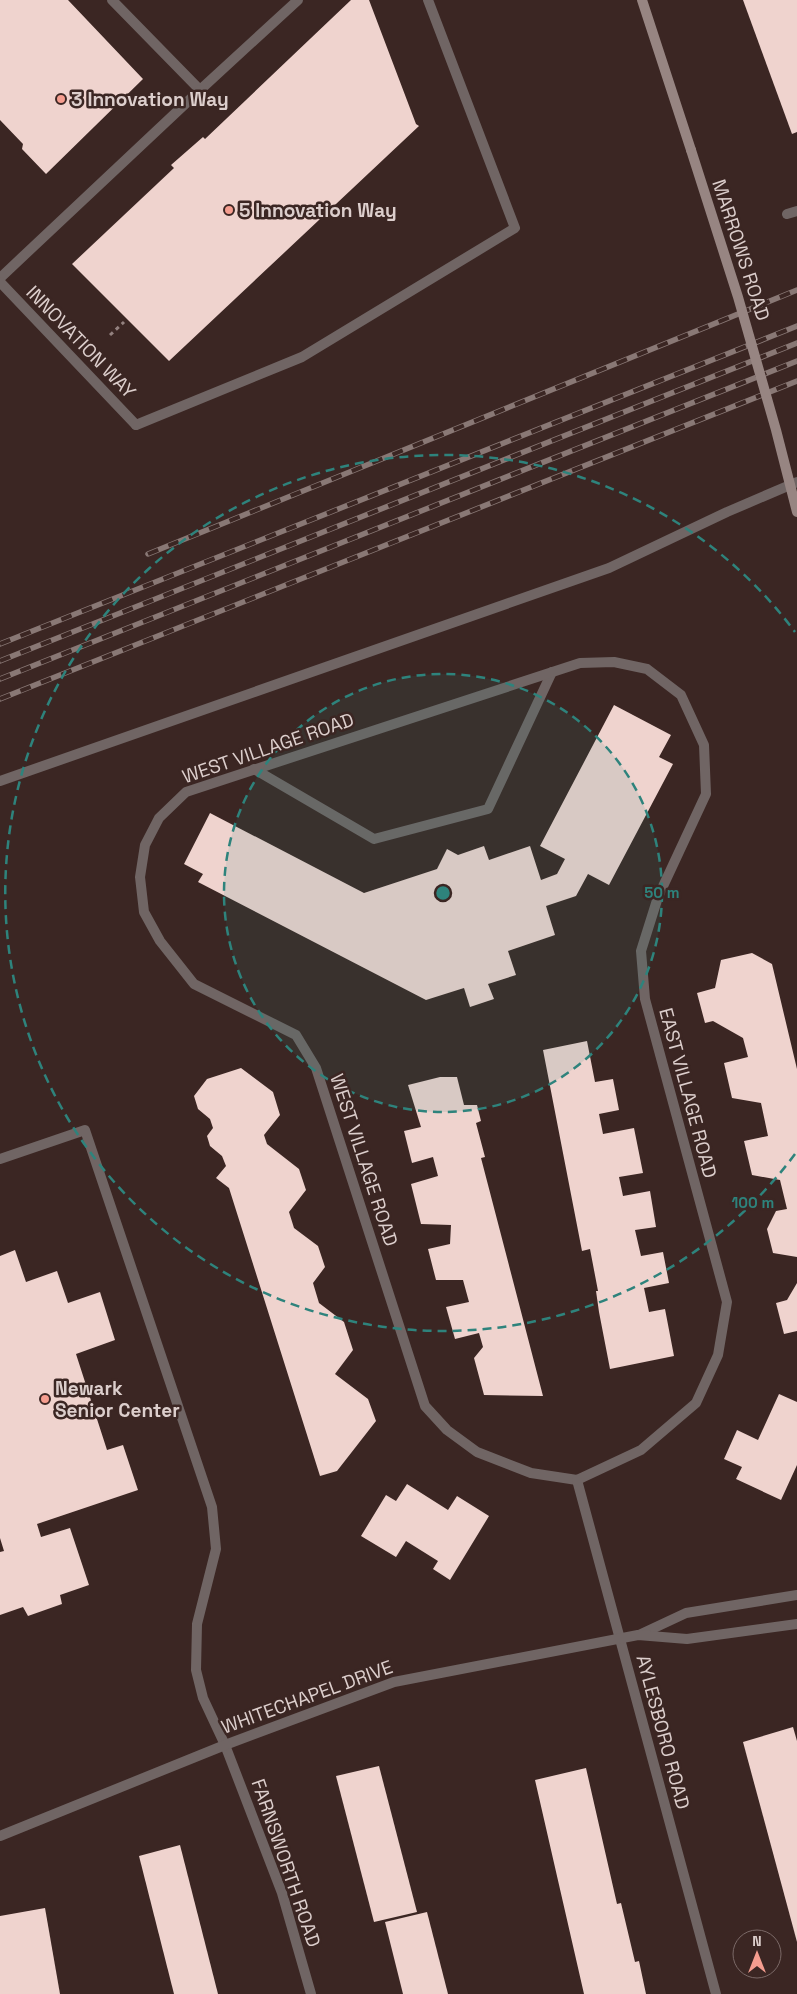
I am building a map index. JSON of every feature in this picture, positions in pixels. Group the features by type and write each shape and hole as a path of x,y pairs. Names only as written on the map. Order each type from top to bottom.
{"street":[{"path":"112,0 200,90"},
{"path":"0,278 298,0"},
{"name":"INNOVATION WAY","path":"0,282 136,425 302,357 515,228 428,0"},
{"name":"MARROWS ROAD","path":"642,0 738,297 797,512"},
{"path":"0,781 609,568 797,482"},
{"name":"WEST VILLAGE ROAD","path":"577,1480 531,1473 477,1452 447,1430 425,1406 316,1068 296,1035 194,984 160,941 144,912 140,877 146,845 159,818 186,792 580,663 614,662 647,670 681,695 704,745 706,794 658,897 641,951 645,999"},
{"path":"254,769 374,839 488,809 552,672"},
{"name":"EAST VILLAGE ROAD","path":"577,1480 641,1450 696,1403 718,1354 727,1302 645,999"},
{"name":"FARNSWORTH ROAD","path":"0,1159 85,1130 212,1507 216,1549 197,1624 196,1670 203,1698 225,1745 282,1893 311,1994"},
{"name":"AYLESBORO ROAD","path":"577,1480 716,1994"},
{"name":"WHITECHAPEL DRIVE","path":"638,1635 686,1613 797,1594"},
{"name":"WHITECHAPEL DRIVE","path":"0,1836 225,1745 394,1682 638,1635 687,1639 797,1624"}],"path":[{"path":"110,335 124,322"}],"building":[{"name":"3 Innovation Way","path":"0,0 68,0 143,79 46,174 22,149 23,144 0,120"},
{"name":"5 Innovation Way","path":"351,0 369,0 416,124 419,126 169,361 72,264 174,168 171,165 203,137 205,139"},
{"path":"743,0 797,0 797,132 792,134"},
{"path":"614,705 671,735 659,757 673,764 609,885 588,874 576,896 546,906 555,935 508,951 516,975 488,984 494,999 470,1007 464,988 426,1000 198,882 203,874 184,864 210,813 364,893 437,869 447,849 458,855 484,846 489,860 530,846 541,880 557,874 565,859 540,846"},
{"path":"752,953 772,964 797,1069 797,1257 773,1253 767,1229 776,1211 787,1209 780,1180 752,1175 744,1141 768,1136 761,1103 732,1098 724,1063 748,1057 743,1038 713,1021 705,1023 697,993 715,988 721,960"},
{"path":"587,1041 595,1082 613,1079 619,1110 599,1114 603,1134 634,1128 643,1173 619,1177 623,1196 650,1191 656,1227 635,1230 641,1256 663,1252 669,1283 644,1288 649,1312 665,1309 674,1356 610,1369 590,1249 582,1251 543,1050"},
{"path":"241,1068 273,1092 280,1115 264,1135 267,1144 299,1169 306,1190 289,1212 294,1228 318,1246 325,1267 313,1283 319,1303 344,1322 353,1350 335,1374 368,1399 376,1421 337,1471 320,1476 229,1188 216,1178 226,1166 222,1156 210,1146 207,1136 213,1128 210,1119 198,1109 194,1096 207,1079"},
{"path":"440,1077 457,1077 464,1105 477,1105 481,1121 476,1123 485,1157 481,1158 543,1396 484,1395 474,1358 483,1347 479,1333 455,1339 446,1307 469,1302 463,1280 436,1280 428,1249 450,1244 451,1225 421,1224 411,1184 438,1176 433,1157 412,1163 404,1131 421,1127 408,1085"},
{"name":"Newark Senior Center","path":"15,1250 26,1282 57,1271 68,1303 100,1292 115,1340 76,1354 107,1450 123,1445 138,1490 37,1524 41,1537 70,1528 89,1585 60,1595 62,1604 28,1616 23,1607 0,1615 0,1552 4,1551 0,1538 0,1256"},
{"path":"797,1283 797,1331 784,1334 776,1303 787,1300"},
{"path":"779,1394 797,1402 797,1465 781,1500 736,1479 742,1467 724,1459 737,1430 758,1440"},
{"path":"407,1484 448,1510 457,1496 489,1516 450,1580 433,1569 438,1561 406,1541 396,1557 361,1536 386,1495 396,1501"},
{"path":"793,1727 797,1741 797,1942 743,1742"},
{"path":"379,1766 417,1912 374,1922 336,1776"},
{"path":"586,1768 617,1904 621,1903 635,1962 639,1961 646,1994 584,1994 535,1780"},
{"path":"180,1845 218,1994 174,1994 139,1856"},
{"path":"45,1908 60,1994 0,1994 0,1916"},
{"path":"427,1912 448,1994 403,1994 385,1922"}],"railway":[{"path":"148,554 797,290"},
{"path":"0,644 797,326"},
{"path":"0,661 797,343"},
{"path":"0,679 797,361"},
{"path":"0,699 797,381"}],"place":[{"name":"3 Innovation Way","path":"61,99"},
{"name":"5 Innovation Way","path":"229,210"},
{"name":"Newark Senior Center","path":"45,1399"}]}
